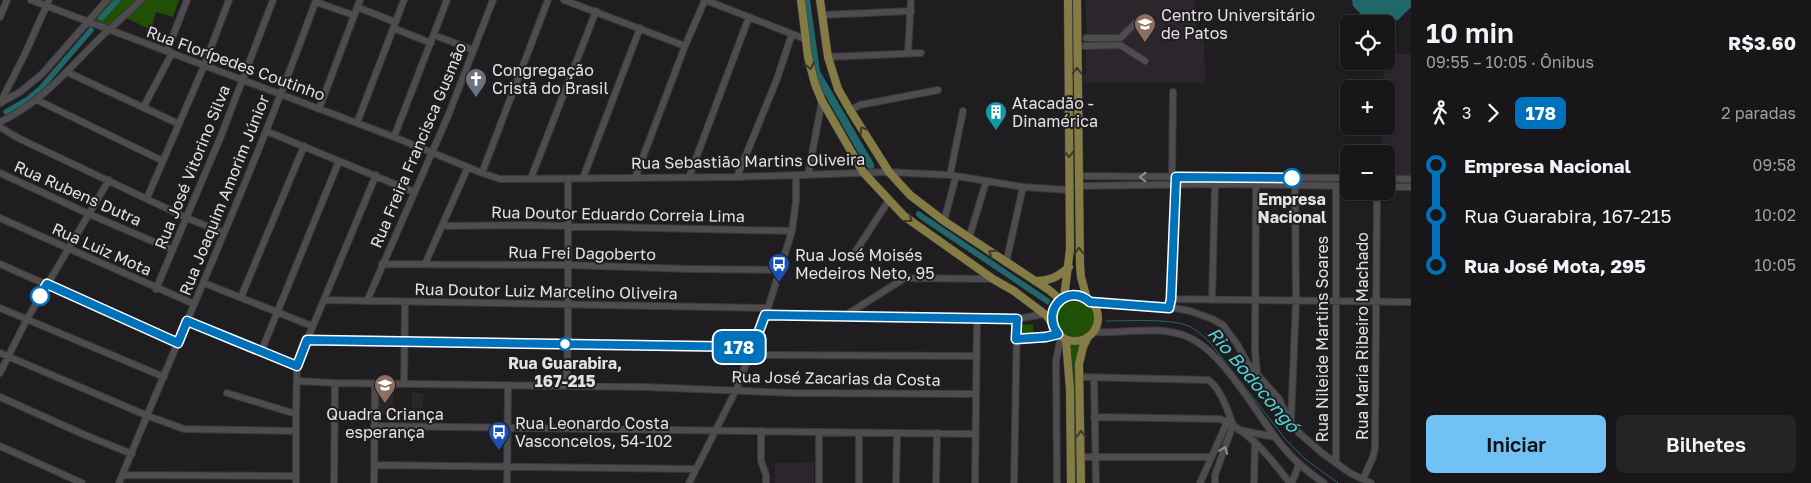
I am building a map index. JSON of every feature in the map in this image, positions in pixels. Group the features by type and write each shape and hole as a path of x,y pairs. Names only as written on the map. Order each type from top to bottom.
{"main road":[{"path":"801,0 805,39 812,72 822,100 863,172 904,216 1014,291 1044,314 1062,337 1070,390 1071,483"},
{"path":"820,0 828,57 838,89 889,172 910,195 944,221 1062,299 1076,295 1089,300"},
{"path":"1052,324 1053,310 1062,299 1068,267 1068,0"},
{"path":"1077,0 1080,265 1081,277 1098,318 1080,355 1081,483"},
{"path":"1034,281 1052,279 1068,267"},
{"path":"1062,337 1081,341 1090,335"}],"street":[{"path":"0,17 7,0"},
{"name":"Rua Florípedes Coutinho","path":"31,0 48,3 88,22 432,152"},
{"path":"0,103 36,80 71,43 107,0"},
{"path":"0,122 37,100 141,0"},
{"path":"144,106 169,52 187,0"},
{"path":"147,198 204,66 229,0"},
{"name":"Rua José Vitorino Silva","path":"156,289 273,0"},
{"path":"319,109 360,0"},
{"path":"357,123 404,0"},
{"path":"394,137 447,0"},
{"name":"Rua Freira Francisca Gusmão","path":"367,301 432,152 493,0"},
{"path":"482,173 548,0"},
{"path":"564,0 685,46"},
{"path":"635,178 685,46 705,0 805,39"},
{"path":"908,53 911,0"},
{"path":"316,1 353,15"},
{"name":"Rua Joaquim Amorim Júnior","path":"119,483 204,283 266,131 316,1"},
{"path":"0,103 48,3"},
{"path":"357,7 431,43"},
{"path":"531,178 596,11"},
{"path":"822,15 911,11"},
{"path":"689,177 749,17"},
{"path":"1086,38 1120,38 1142,18 1147,21"},
{"path":"583,178 640,28"},
{"path":"737,177 792,34"},
{"path":"434,35 474,50"},
{"path":"1085,46 1120,45 1145,61"},
{"path":"828,57 921,53"},
{"path":"67,72 144,106 179,124"},
{"path":"850,110 860,105 938,90"},
{"path":"1169,308 1171,299 1175,179 1173,92"},
{"path":"37,100 163,161"},
{"path":"808,175 822,100"},
{"path":"944,221 963,111"},
{"path":"0,127 18,138 186,218 224,233"},
{"path":"266,131 414,192"},
{"path":"241,297 304,146"},
{"name":"Rua Sebastião Martins Oliveira","path":"432,152 500,179 737,177 889,172 953,175 1023,187 1069,190"},
{"path":"260,352 340,161"},
{"path":"425,264 468,167"},
{"name":"Rua Rubens Dutra","path":"0,174 173,250"},
{"path":"122,475 296,480 297,366 376,175"},
{"path":"690,483 736,390 768,308 792,231 796,175"},
{"path":"1078,176 1224,181 1295,186 1340,186"},
{"path":"1078,186 1175,179 1215,184 1224,181 1340,178"},
{"path":"1395,178 1411,179"},
{"path":"566,386 568,344 568,179"},
{"path":"0,374 27,319 109,180"},
{"path":"969,238 986,182"},
{"path":"1212,300 1215,184"},
{"path":"1256,184 1255,351 1257,373"},
{"path":"1291,422 1296,301 1295,186"},
{"name":"Rua Nileide Martins Soares","path":"1336,186 1336,462"},
{"path":"1006,263 1023,187"},
{"path":"1395,187 1411,187"},
{"path":"854,254 889,200"},
{"name":"Rua Maria Ribeiro Machado","path":"1363,479 1374,458 1375,448 1377,200"},
{"name":"Rua Luiz Mota","path":"0,218 156,289 194,304"},
{"name":"Rua Doutor Eduardo Correia Lima","path":"442,226 792,231"},
{"path":"0,264 178,343"},
{"name":"Rua Frei Dagoberto","path":"382,264 568,265 781,270"},
{"path":"845,315 905,278 993,278"},
{"path":"204,283 312,326"},
{"path":"1171,299 1411,302"},
{"name":"Rua Doutor Luiz Marcelino Oliveira","path":"324,300 405,303 768,308"},
{"path":"1089,300 1190,311 1223,325 1237,344 1248,364 1279,400 1291,422 1306,440 1350,473 1371,483"},
{"path":"404,384 405,303"},
{"path":"0,308 164,377"},
{"path":"765,315 1017,319 1044,314"},
{"path":"975,483 977,318"},
{"path":"1014,483 1017,319"},
{"path":"187,321 297,366"},
{"path":"1090,335 1165,331 1182,334 1195,340 1215,357 1275,437 1299,464 1324,483"},
{"path":"1016,339 1062,337 1056,360 1057,483"},
{"path":"307,340 753,347"},
{"path":"0,353 148,416 184,429 296,431"},
{"path":"750,355 976,356"},
{"path":"1079,377 1208,380 1217,389 1230,421 1254,442 1291,483 1299,464"},
{"path":"1094,378 1096,483"},
{"name":"Rua José Zacarias da Costa","path":"297,381 736,390 792,393 976,394"},
{"path":"334,483 335,383"},
{"path":"374,483 375,384"},
{"path":"507,483 508,386"},
{"path":"227,393 296,414"},
{"path":"0,397 84,435 132,454"},
{"path":"1094,417 1212,418 1230,421"},
{"path":"1200,483 1210,457 1230,421"},
{"path":"1213,483 1230,421"},
{"path":"374,426 976,434"},
{"path":"690,483 715,430"},
{"path":"1239,430 1275,437"},
{"path":"762,431 761,461 766,475 766,483"},
{"path":"819,432 819,483"},
{"path":"896,483 897,432"},
{"path":"859,433 859,483"},
{"path":"936,483 937,433"},
{"path":"1254,442 1254,483"},
{"path":"0,446 82,483"},
{"path":"1081,458 1210,457"},
{"path":"375,466 696,470"}],"shaded area":[{"name":"Centro Universitário de Patos","path":"1086,0 1195,0 1196,39 1204,40 1205,83 1081,83 1080,77 1086,74"},
{"path":"1395,54 1411,54 1411,181 1395,181 1395,145 1382,145 1382,135 1395,135 1395,80 1383,80 1384,70 1395,70"},
{"name":"Quadra Criança esperança","path":"378,393 394,393 392,415 378,414"},
{"path":"412,393 424,393 422,408 412,407"},
{"path":"814,462 814,483 775,483 775,463"}],"green space":[{"path":"103,0 139,0 113,27 87,17"},
{"path":"143,0 179,0 173,17 156,12 151,30 126,18"},
{"path":"1078,297 1086,300 1092,306 1095,318 1092,330 1086,336 1070,339 1062,336 1056,330 1053,314 1056,306 1062,300"},
{"path":"1033,324 1033,335 1020,336 1020,325"},
{"path":"1085,340 1083,346 1080,483 1071,483 1067,341 1073,343"}],"water":[{"path":"804,0 810,0 820,71 874,164 874,171 870,170 864,163 814,76"},
{"path":"1352,0 1411,0 1411,7 1398,20 1395,20 1395,15 1362,15 1353,6"},
{"path":"919,211 1051,300 1048,305 920,219 916,215 916,212"}],"waterway":[{"path":"101,18 118,0"},
{"path":"6,112 28,99 41,88 91,30"},
{"name":"Rio Bodocongó","path":"1106,321 1162,321 1183,324 1194,329 1212,345 1287,441 1305,459 1338,483"}],"bus line":[{"name":"178","path":"40,296 47,284 178,343 187,321 297,366 307,340 753,347 765,315 1017,319 1016,339 1046,337 1058,334 1052,324 1053,310 1061,300 1070,296 1082,296 1090,302 1169,308 1171,299 1176,177 1292,178"}],"place":[{"name":"Centro Universitário de Patos","path":"1145,43"},
{"name":"Congregação Cristã do Brasil","path":"476,98"},
{"name":"Atacadão - Dinamérica","path":"996,131"},
{"name":"Empresa Nacional","path":"1292,178"},
{"name":"Rua José Moisés Medeiros Neto, 95","path":"779,283"},
{"name":"Rua Guarabira, 167-215","path":"565,344"},
{"name":"Quadra Criança esperança","path":"385,404"},
{"name":"Rua Leonardo Costa Vasconcelos, 54-102","path":"499,451"}]}
